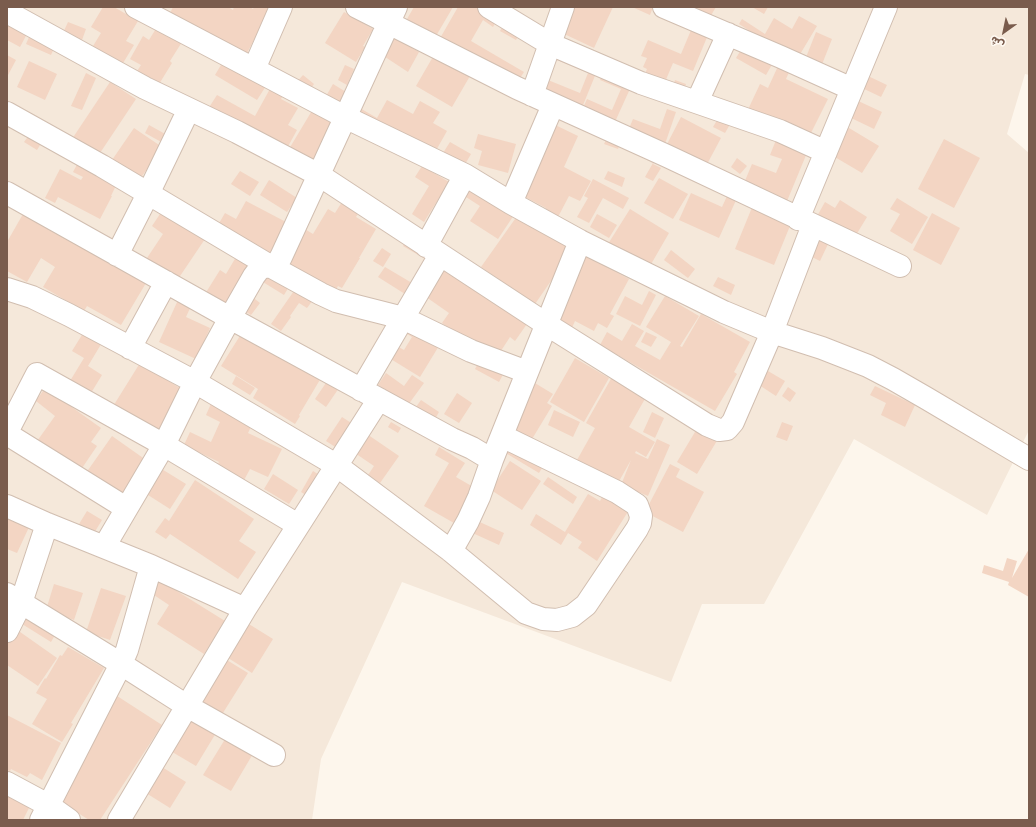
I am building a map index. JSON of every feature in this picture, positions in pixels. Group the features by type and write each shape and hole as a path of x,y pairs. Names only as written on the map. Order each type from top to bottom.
{"street":[{"path":"136,7 345,118 465,176 511,203 580,240 724,312 772,332 822,348 868,366 926,398 1029,459"},
{"path":"254,69 281,7"},
{"path":"357,7 392,15 532,95 667,156 900,266"},
{"path":"489,7 550,44 641,83 780,131 826,152"},
{"path":"532,95 563,7"},
{"path":"664,7 852,88"},
{"path":"7,12 145,88 237,132 319,175 546,324 719,430 727,429 733,422 772,332 826,152 886,7"},
{"path":"104,547 164,445 195,382 254,276 260,268 270,266 278,262 282,256 392,15"},
{"path":"697,102 728,34"},
{"path":"511,203 554,105"},
{"path":"117,255 189,109"},
{"path":"7,113 102,166 270,266 330,299 403,318 471,351 527,372"},
{"path":"119,820 244,609 336,465 370,394 465,176"},
{"path":"7,193 230,318 492,460"},
{"path":"451,551 480,497 492,460 580,240"},
{"path":"130,348 166,282"},
{"path":"7,289 32,297 69,315 195,382 336,465 451,551 526,614 543,620 557,620 572,616 586,605 637,529 641,516 637,506 617,492 502,436"},
{"path":"126,508 7,433 37,374 164,445 298,525"},
{"path":"7,506 47,524 151,566 244,609"},
{"path":"7,631 14,598 47,524"},
{"path":"45,813 121,664 127,650 151,566"},
{"path":"14,598 187,706 274,755"},
{"path":"7,783 45,813 70,820"}],"shaded area":[{"path":"7,7 1029,7 1029,75 1025,74 1007,134 1029,153 1029,430 987,515 854,439 764,604 702,604 671,682 402,582 321,759 312,820 7,820"}],"building":[{"path":"103,7 114,7 138,21 126,41 134,45 120,68 90,51 101,33 91,27"},
{"path":"173,7 228,7 233,10 234,7 250,7 253,9 254,7 271,7 246,55 169,15"},
{"path":"414,7 453,7 436,36 407,19"},
{"path":"458,7 480,7 498,18 493,27 483,20 471,41 524,72 515,86 439,40"},
{"path":"563,7 613,7 594,48 560,32"},
{"path":"632,7 653,7 650,15"},
{"path":"700,7 716,7 710,17 698,9"},
{"path":"752,7 768,7 764,14"},
{"path":"344,12 373,29 356,62 325,43"},
{"path":"799,16 817,26 796,61 739,24 742,19 765,34 774,18 792,29"},
{"path":"7,22 28,32 20,47 7,40"},
{"path":"68,22 86,29 82,40 63,33"},
{"path":"505,22 521,31 516,40 500,31"},
{"path":"694,23 710,30 693,71 673,63 662,89 642,80 647,69 643,67 647,58 641,56 648,40 681,54"},
{"path":"157,27 182,42 170,61 172,63 156,89 134,76 141,65 130,59 143,36 149,40"},
{"path":"816,32 832,39 819,72 803,65"},
{"path":"387,33 419,52 408,72 376,51"},
{"path":"30,35 55,46 51,55 26,44"},
{"path":"744,45 774,61 766,75 736,58"},
{"path":"7,55 16,60 7,77"},
{"path":"434,55 470,76 452,107 416,86"},
{"path":"545,55 599,66 581,110 542,94 548,80 580,93 588,73"},
{"path":"224,60 266,86 257,100 215,75"},
{"path":"29,61 57,74 45,100 17,87"},
{"path":"779,64 790,70 786,79 828,99 808,139 744,118 760,84 768,88"},
{"path":"345,65 354,69 347,85 338,80"},
{"path":"605,67 634,80 614,124 582,110 587,99 612,110 621,89 600,80"},
{"path":"86,73 96,78 82,110 71,106"},
{"path":"303,75 314,84 308,92 296,83"},
{"path":"866,75 887,85 881,97 860,87"},
{"path":"675,80 686,84 681,100 670,96"},
{"path":"110,82 136,99 98,156 72,139"},
{"path":"333,84 346,92 338,105 325,98"},
{"path":"271,87 284,94 281,99 298,108 288,125 297,130 285,152 208,109 217,95 255,116"},
{"path":"854,99 882,112 874,129 847,116"},
{"path":"387,100 413,114 420,101 440,112 433,123 447,131 434,154 347,115 353,104 377,118"},
{"path":"313,109 336,122 312,163 289,149"},
{"path":"667,109 676,112 665,144 628,131 633,119 660,129"},
{"path":"722,112 733,119 725,133 713,127"},
{"path":"681,117 721,138 705,168 665,148"},
{"path":"545,120 578,136 564,167 591,181 580,201 569,196 558,217 545,210 546,208 512,190"},
{"path":"149,125 167,135 163,143 145,133"},
{"path":"844,125 879,146 862,173 828,153"},
{"path":"134,128 162,147 138,182 110,163"},
{"path":"30,134 42,142 37,150 24,142"},
{"path":"478,134 516,144 508,173 478,165 482,151 474,148"},
{"path":"778,135 809,148 785,206 742,188 752,164 776,173 782,159 770,155"},
{"path":"608,136 621,141 618,149 604,144"},
{"path":"944,139 980,158 954,208 918,189"},
{"path":"450,142 471,154 464,166 443,153"},
{"path":"632,151 658,156 653,164 661,168 653,181 645,177 653,163"},
{"path":"737,158 747,166 740,174 731,167"},
{"path":"80,159 119,179 100,219 58,197 55,203 45,198 60,169 81,180 83,177 73,172"},
{"path":"422,166 449,182 424,222 412,214 429,186 415,177"},
{"path":"240,171 259,182 250,196 231,184"},
{"path":"608,171 625,178 622,187 604,179"},
{"path":"659,178 688,194 673,219 644,203"},
{"path":"593,179 629,198 623,209 603,198 589,223 577,217 588,198 584,196"},
{"path":"269,180 297,198 287,212 260,195"},
{"path":"473,185 516,212 498,239 470,221 480,206 466,197"},
{"path":"691,193 722,207 728,194 737,198 719,238 679,220"},
{"path":"897,198 928,217 912,244 890,231 900,214 890,209"},
{"path":"840,200 867,217 853,240 816,218 825,202 835,208"},
{"path":"246,201 286,222 270,254 218,225 225,213 236,219"},
{"path":"342,202 359,212 356,217 376,229 342,288 338,286 332,296 290,285 284,295 258,279 303,228 313,234 328,209 335,213"},
{"path":"753,205 792,221 774,265 735,249"},
{"path":"164,208 207,236 176,282 145,261 163,234 152,226"},
{"path":"630,209 669,233 650,266 608,244"},
{"path":"520,212 573,249 535,304 481,267"},
{"path":"932,213 960,228 941,265 913,250"},
{"path":"23,214 56,234 61,225 149,278 121,325 87,306 84,311 43,287 55,267 41,258 27,282 7,271 7,242"},
{"path":"597,214 617,225 609,238 590,227"},
{"path":"812,234 829,242 820,261 804,253"},
{"path":"408,236 431,249 425,259 403,246"},
{"path":"382,248 391,254 383,267 373,261"},
{"path":"671,250 695,269 688,278 664,260"},
{"path":"239,252 253,260 225,306 205,294 220,270 226,274"},
{"path":"581,253 629,279 610,314 614,316 607,328 598,323 594,331 575,321 570,332 552,322"},
{"path":"442,260 529,321 515,341 510,337 495,360 442,323 449,313 419,292"},
{"path":"385,267 412,283 405,294 378,277"},
{"path":"718,277 735,285 731,295 713,286"},
{"path":"296,288 313,300 307,308 299,303 281,331 271,324"},
{"path":"649,291 656,295 640,326 616,314 625,296 642,305"},
{"path":"251,296 260,303 251,315 242,309"},
{"path":"665,296 699,316 680,346 682,347 701,314 750,342 734,372 737,374 715,411 600,345 607,332 622,341 632,324 644,331 635,346 660,360 671,342 646,327"},
{"path":"178,300 191,306 186,317 210,328 196,359 159,342"},
{"path":"399,329 445,336 420,377 381,353 388,341 404,350 412,337"},
{"path":"85,330 103,341 88,366 102,375 91,393 70,381 84,358 72,351"},
{"path":"243,331 321,378 295,424 253,398 258,389 221,366"},
{"path":"646,332 657,337 651,347 641,342"},
{"path":"482,356 506,369 499,382 475,369"},
{"path":"575,358 609,378 584,422 550,402"},
{"path":"140,363 186,392 158,437 112,408"},
{"path":"768,371 785,381 776,396 759,385"},
{"path":"386,373 404,386 412,375 424,383 408,405 378,385"},
{"path":"236,376 255,388 250,395 232,384"},
{"path":"525,377 553,394 547,403 552,406 529,444 504,429"},
{"path":"612,377 646,397 629,427 655,442 646,457 636,451 635,453 648,459 657,439 670,445 648,496 621,485 631,460 618,483 577,460 595,428 586,423"},
{"path":"328,380 339,388 326,407 315,399"},
{"path":"875,386 915,405 905,427 881,415 886,403 870,395"},
{"path":"788,387 796,393 790,402 782,396"},
{"path":"45,388 101,428 91,442 97,446 78,474 35,444 55,416 36,401"},
{"path":"457,393 472,403 459,423 444,414"},
{"path":"214,397 256,416 248,433 282,449 268,477 250,469 243,482 215,469 219,462 184,445 190,432 211,442 220,422 206,415"},
{"path":"421,400 439,412 435,419 416,407"},
{"path":"554,410 580,422 573,437 548,425"},
{"path":"652,412 664,418 655,438 643,432"},
{"path":"342,417 356,426 340,450 326,441"},
{"path":"391,422 401,428 398,433 388,427"},
{"path":"782,422 793,426 787,441 776,437"},
{"path":"698,427 718,439 697,474 677,462"},
{"path":"361,430 399,456 380,483 368,475 374,466 349,449"},
{"path":"112,436 146,460 120,497 86,473"},
{"path":"510,442 545,463 539,473 504,452"},
{"path":"439,447 465,463 456,477 475,488 454,523 424,506 449,463 435,455"},
{"path":"510,461 541,481 522,510 491,490"},
{"path":"152,463 186,484 170,509 137,488"},
{"path":"670,464 680,469 676,477 704,492 683,532 645,512"},
{"path":"313,471 321,476 309,497 301,492"},
{"path":"273,474 298,490 289,504 264,489"},
{"path":"548,477 577,497 573,504 543,484"},
{"path":"195,480 254,519 239,541 256,552 238,579 170,534 166,539 155,532 165,518 169,521"},
{"path":"588,494 600,501 604,494 629,510 597,561 578,548 582,542 568,533 561,545 530,525 536,514 565,532"},
{"path":"87,511 102,520 91,538 76,529"},
{"path":"7,515 30,525 17,553 7,549"},
{"path":"473,519 504,533 499,545 468,531"},
{"path":"1029,549 1029,597 1008,585 1009,582 982,573 984,565 1003,571 1007,558 1017,561 1012,578"},
{"path":"156,578 225,621 204,654 157,624 169,605 148,591"},
{"path":"54,584 83,593 74,620 46,610"},
{"path":"101,588 126,596 110,640 86,632"},
{"path":"22,606 59,628 51,642 14,619"},
{"path":"244,621 273,639 252,673 217,651"},
{"path":"13,627 57,658 38,686 7,665 7,636"},
{"path":"68,647 104,668 71,723 73,724 62,742 32,724 47,699 36,693 60,655 62,656"},
{"path":"217,654 248,673 221,716 190,696"},
{"path":"114,694 162,725 100,820 89,820 53,797"},
{"path":"182,712 216,733 196,766 162,746"},
{"path":"7,715 61,743 42,780 30,773 27,777 11,769 10,771 7,770"},
{"path":"227,736 254,752 231,791 203,775"},
{"path":"154,762 186,782 170,808 138,788"},
{"path":"7,792 31,804 23,820 7,820"}]}
